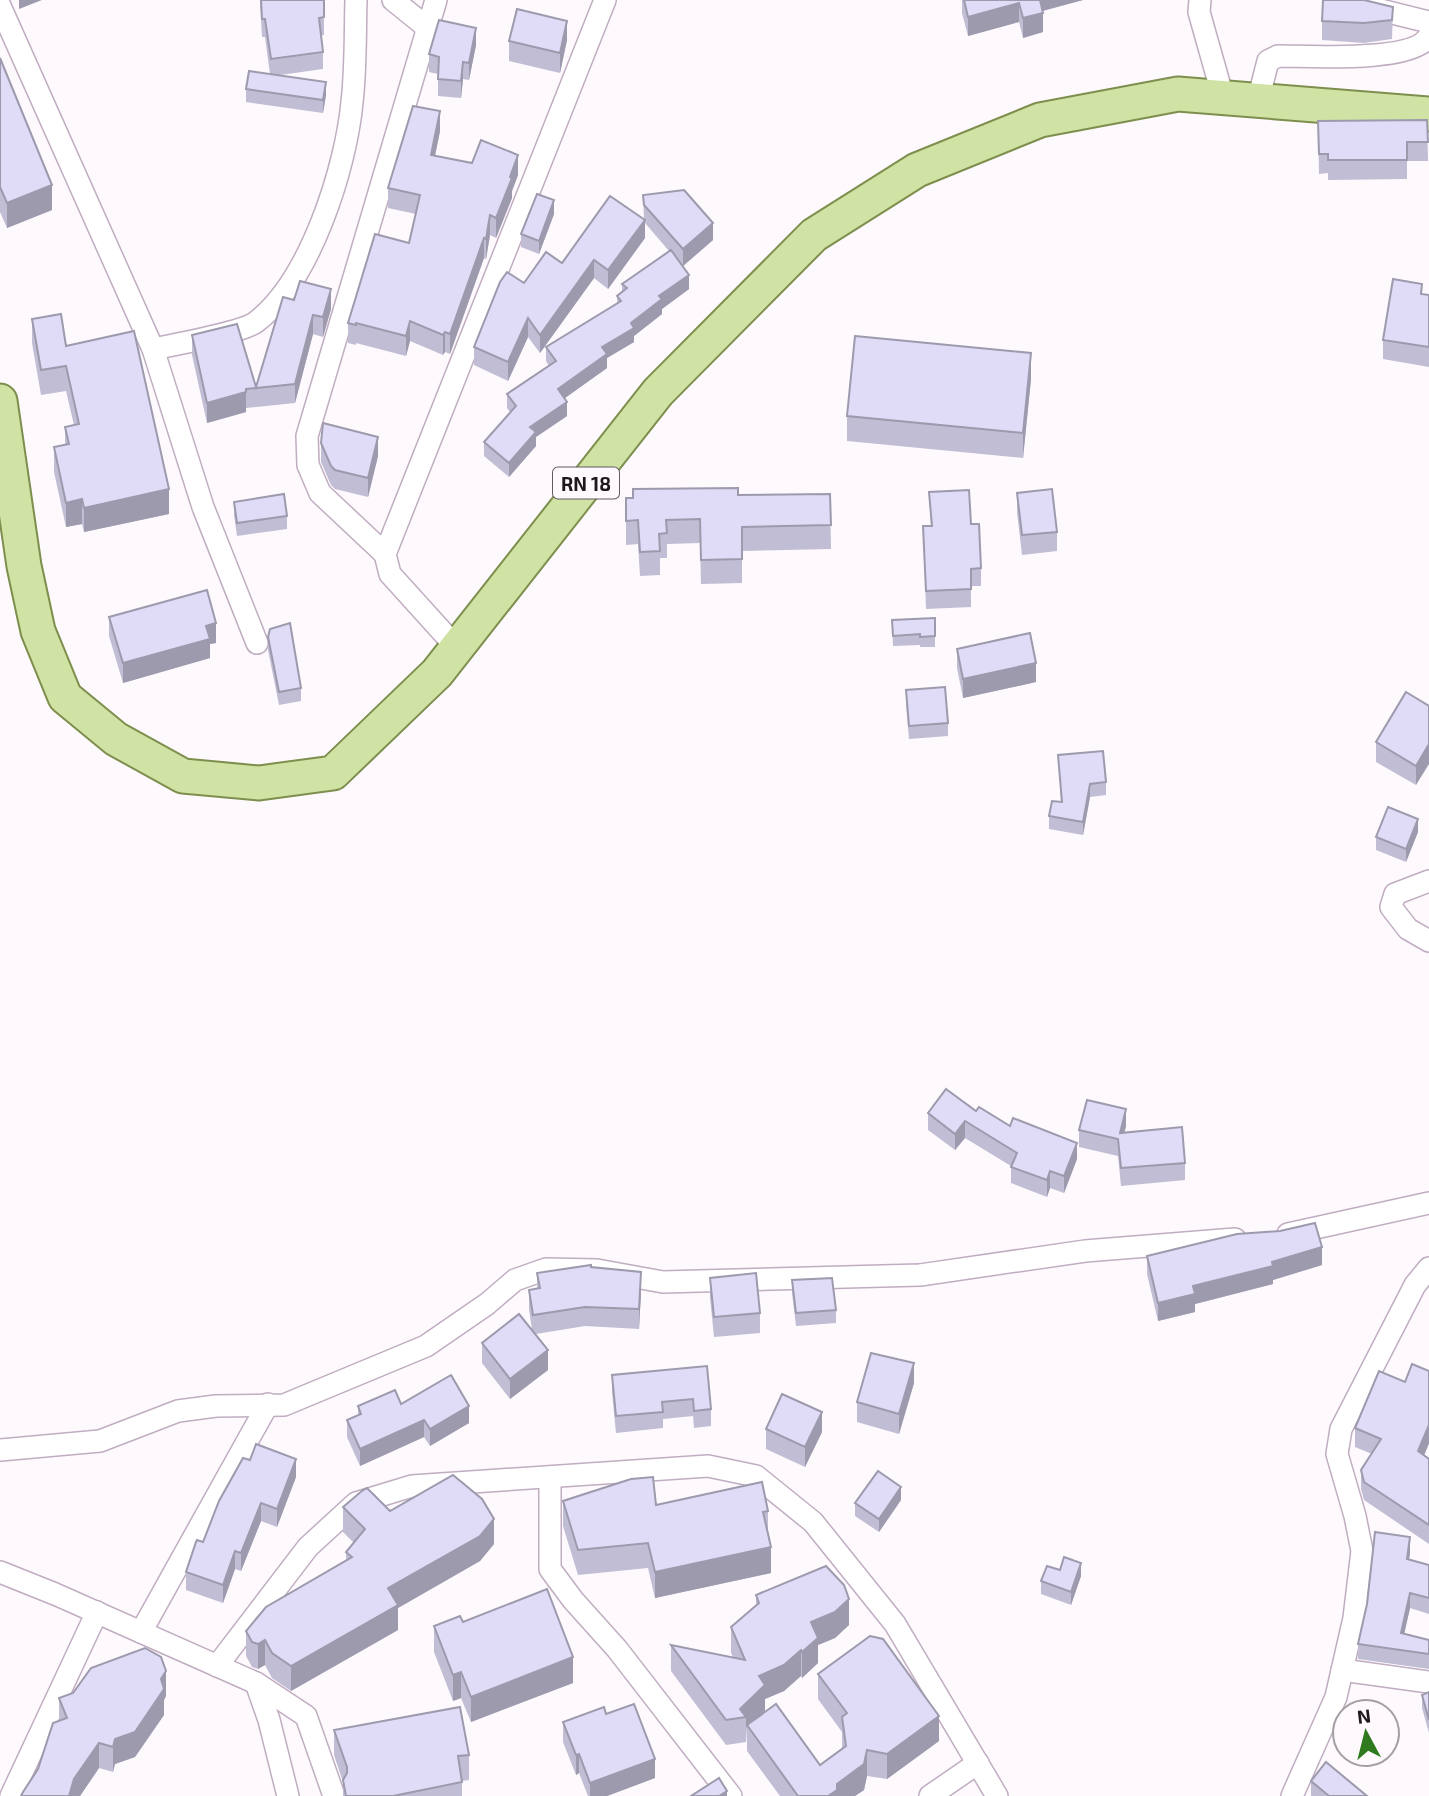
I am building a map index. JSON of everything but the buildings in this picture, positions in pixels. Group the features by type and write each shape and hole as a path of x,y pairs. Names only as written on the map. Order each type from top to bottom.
{"main road":[{"name":"RN 18","path":"0,401 24,566 38,631 65,697 116,739 183,776 259,783 333,773 437,673 658,392 814,235 917,170 1040,120 1178,94 1429,114"}],"street":[{"path":"153,349 254,324 285,294 312,246 335,184 352,103 356,0"},
{"path":"394,0 429,29"},
{"path":"436,0 307,436 308,465 320,494 385,554 390,574 457,648"},
{"path":"385,554 605,0"},
{"path":"1200,0 1199,12 1223,97"},
{"path":"1340,0 1429,22"},
{"path":"0,6 153,349 203,508 257,643"},
{"path":"1258,100 1268,61 1278,56 1367,56 1405,52 1425,43 1429,36"},
{"path":"1429,881 1395,894 1391,907 1408,929 1429,941"},
{"path":"0,1450 100,1441 178,1411 216,1406 284,1405 426,1346 487,1304 515,1280 546,1269 597,1270 663,1282 920,1275 1085,1251 1261,1237 1363,1219 1429,1203"},
{"path":"1292,1796 1336,1697 1354,1618 1362,1551 1337,1454 1341,1429 1415,1285 1429,1268"},
{"path":"141,1632 268,1404"},
{"path":"217,1666 307,1547 356,1503 412,1486 708,1466 755,1476 813,1522 895,1624 996,1796"},
{"path":"550,1477 550,1569 573,1600 617,1649 731,1796"},
{"path":"1,1572 256,1684 306,1716 334,1796"},
{"path":"10,1796 97,1612"},
{"path":"1342,1670 1429,1682"},
{"path":"256,1684 269,1720 288,1796"},
{"path":"930,1796 978,1763"}]}
